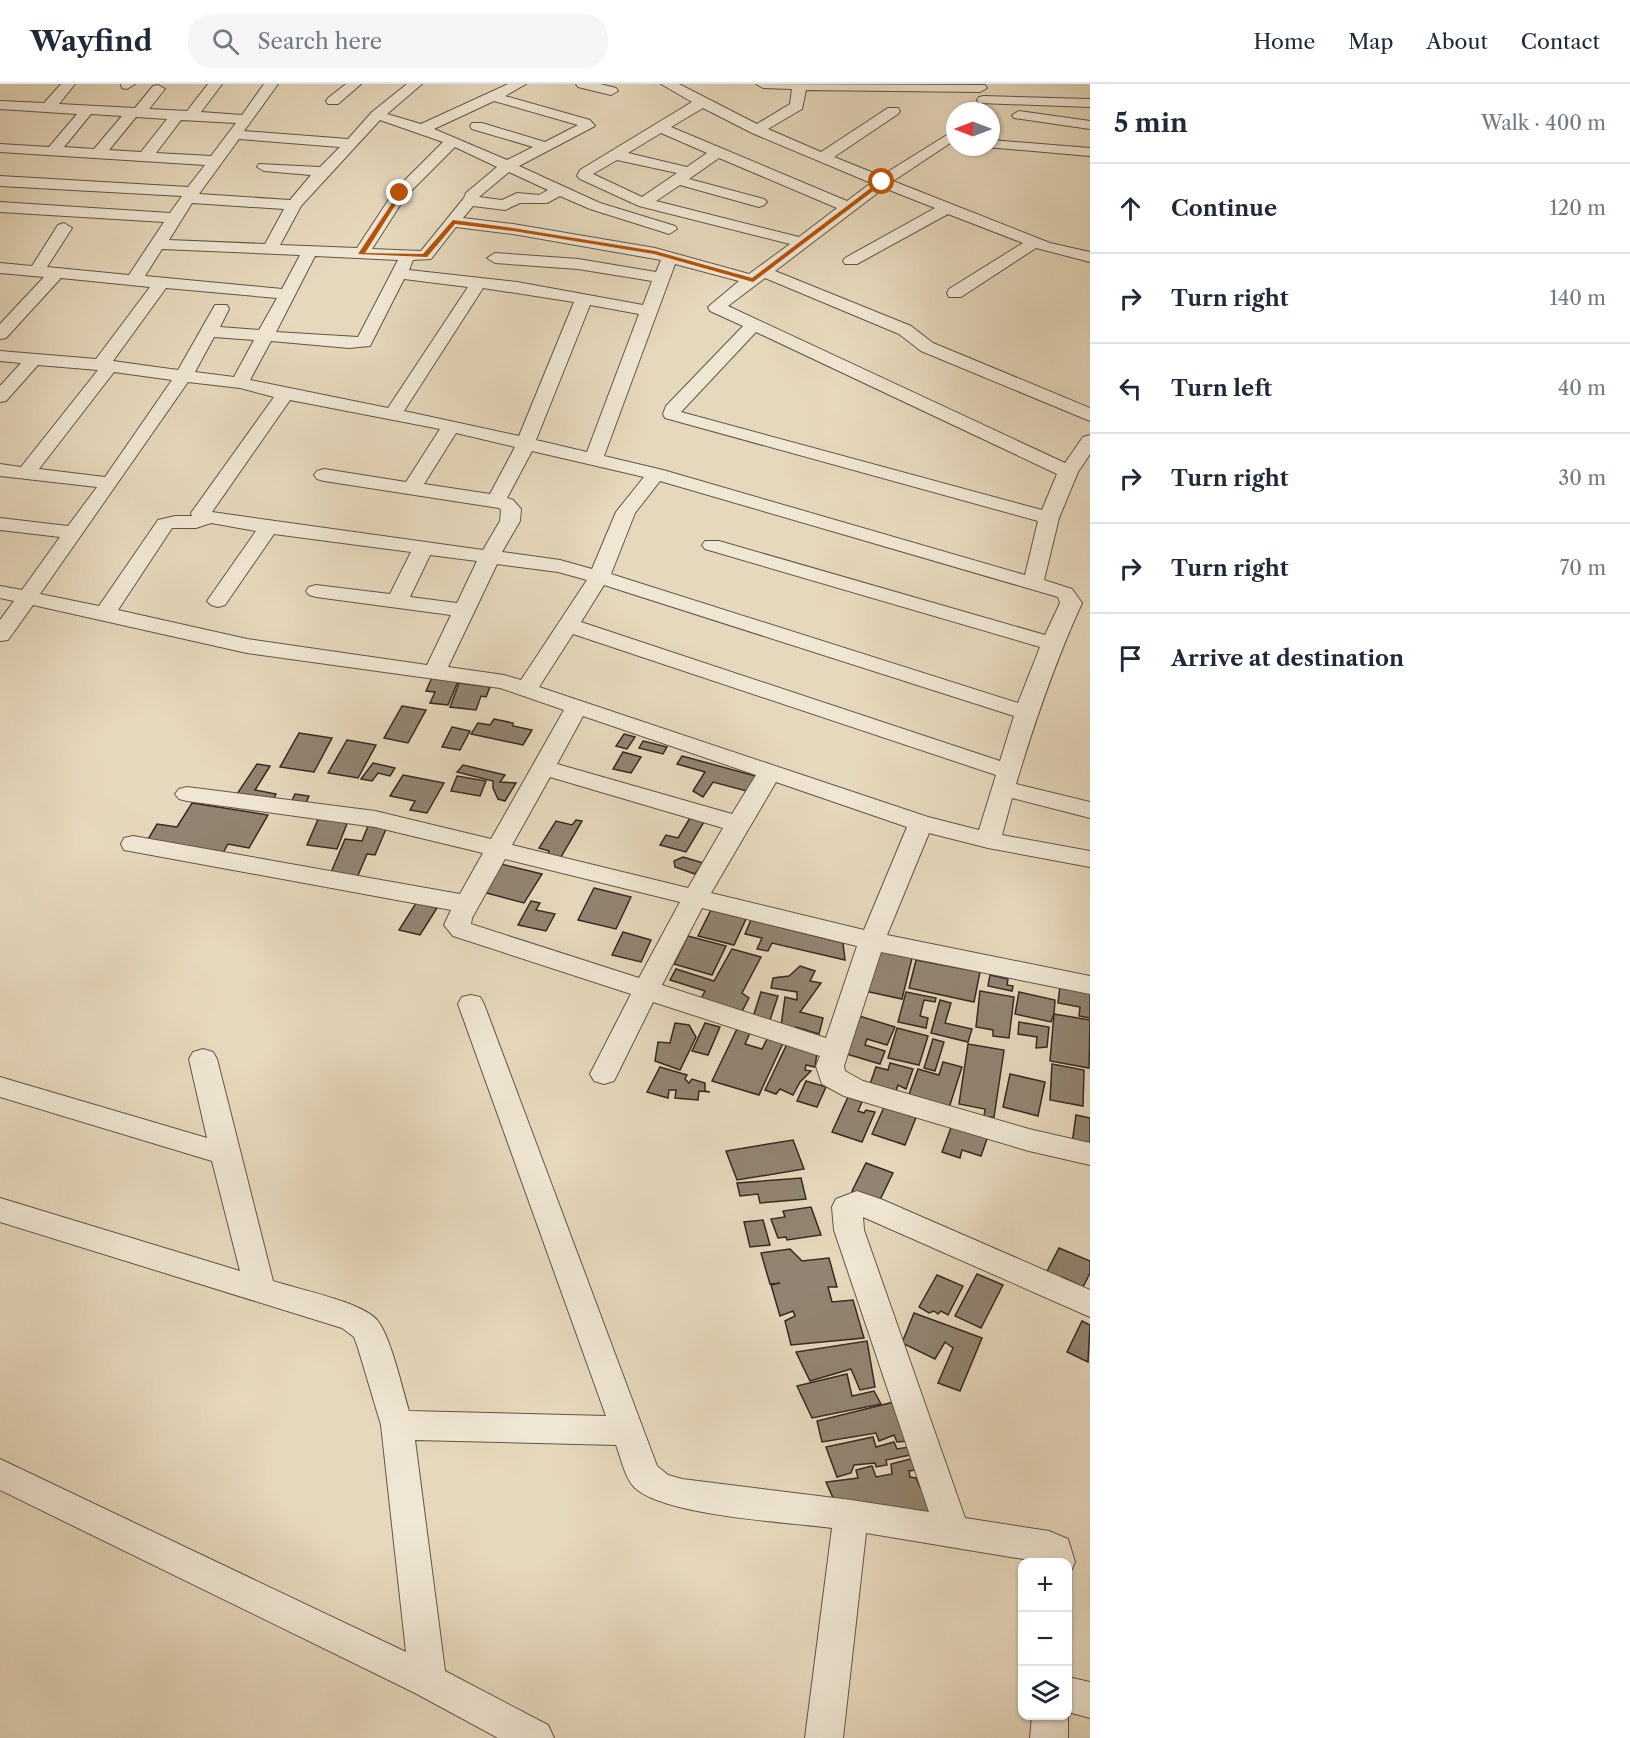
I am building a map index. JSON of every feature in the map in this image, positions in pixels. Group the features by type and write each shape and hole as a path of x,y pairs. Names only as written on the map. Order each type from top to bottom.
{"street":[{"path":"48,108 68,84"},
{"path":"146,157 215,84"},
{"path":"134,280 214,161 270,84"},
{"path":"333,101 354,84"},
{"path":"270,249 294,205 323,172 377,115 415,84"},
{"path":"422,129 519,84"},
{"path":"582,84 611,91"},
{"path":"668,84 758,130 882,182 1035,242 1067,253 1090,257"},
{"path":"763,84 859,86 984,99 1090,103"},
{"path":"758,130 797,106 800,85"},
{"path":"98,154 158,89"},
{"path":"471,196 509,165 588,126 585,123 492,96"},
{"path":"984,99 1090,125"},
{"path":"702,102 585,173 585,176 628,197 644,202 802,242"},
{"path":"0,105 245,119"},
{"path":"53,152 87,110"},
{"path":"823,157 893,111"},
{"path":"377,115 453,141 595,206 669,229"},
{"path":"477,126 547,147"},
{"path":"661,128 850,208"},
{"path":"234,134 352,144"},
{"path":"361,254 400,193 453,141"},
{"path":"946,143 882,182 716,307 1068,472"},
{"path":"1000,145 1090,152"},
{"path":"0,148 214,161"},
{"path":"644,202 718,152"},
{"path":"615,155 759,202"},
{"path":"264,167 323,172"},
{"path":"0,181 294,205"},
{"path":"725,223 791,183"},
{"path":"158,244 425,256 429,254 470,201 505,205 517,198 542,200 560,189"},
{"path":"0,207 175,218"},
{"path":"851,261 947,207"},
{"path":"453,222 513,229 670,256 758,276 905,330 927,347 1090,415"},
{"path":"37,271 64,228"},
{"path":"955,293 1035,242"},
{"path":"240,383 310,251"},
{"path":"209,331 349,343 364,342 407,256"},
{"path":"593,460 670,256"},
{"path":"495,258 578,264 661,278"},
{"path":"0,268 286,294"},
{"path":"0,334 57,273"},
{"path":"399,274 478,282 584,298 649,311"},
{"path":"393,414 478,282"},
{"path":"26,473 105,366 161,283"},
{"path":"496,501 526,443 584,298"},
{"path":"0,635 110,483 184,375 221,309"},
{"path":"753,325 672,410 672,414 676,417 1049,518"},
{"path":"0,356 105,366 240,383 451,426 656,474 1065,593 1071,603 1052,644 1026,713 988,840"},
{"path":"0,398 34,359"},
{"path":"206,518 201,513 285,394"},
{"path":"412,488 451,426"},
{"path":"1033,585 1049,518 1068,472 1090,441"},
{"path":"0,470 110,483"},
{"path":"526,690 599,576 626,512 656,474"},
{"path":"324,475 496,501 506,504 510,509 510,521 490,556 435,671"},
{"path":"105,613 165,524 171,521 196,523 206,518 560,566 599,576 1026,713"},
{"path":"0,524 73,533"},
{"path":"218,601 269,527"},
{"path":"712,545 1052,644"},
{"path":"397,601 424,547"},
{"path":"316,591 464,610"},
{"path":"0,592 105,613 247,646 504,682 921,823 988,840 1090,860"},
{"path":"568,625 1090,810"},
{"path":"577,707 466,904 458,925 462,930 835,1051"},
{"path":"543,767 737,824"},
{"path":"604,1074 646,988 737,824 771,771"},
{"path":"188,794 375,819 697,896 872,941 1090,985"},
{"path":"921,823 872,941 830,1066 832,1077 847,1086 1029,1140 1090,1154"},
{"path":"133,844 466,904"},
{"path":"471,1004 644,1475 657,1486 682,1494 851,1515 1049,1547 1056,1550 1057,1558"},
{"path":"203,1059 260,1289"},
{"path":"0,1088 225,1154"},
{"path":"953,1532 849,1230 847,1207 857,1203 872,1208 1090,1304"},
{"path":"0,1210 352,1318 366,1329 397,1425 428,1681"},
{"path":"397,1425 626,1431"},
{"path":"0,1474 428,1681 535,1738"},
{"path":"824,1738 851,1515"},
{"path":"1072,1696 1090,1700"},
{"path":"1049,1738 1050,1720"}],"building":[{"path":"433,675 459,679 448,705 430,703 435,692 426,691"},
{"path":"459,683 490,687 486,697 481,696 476,710 450,707"},
{"path":"402,706 426,710 408,743 384,738"},
{"path":"494,719 532,730 523,745 471,734 478,723 490,725"},
{"path":"452,727 470,731 460,750 442,747"},
{"path":"299,733 332,738 314,772 280,767"},
{"path":"624,734 635,737 627,749 616,746"},
{"path":"347,740 376,745 358,778 328,773"},
{"path":"643,741 667,747 663,754 639,748"},
{"path":"623,752 641,757 631,773 613,769"},
{"path":"682,756 763,778 754,793 713,782 703,797 693,791 705,772 677,764"},
{"path":"373,763 395,768 390,776 378,773 372,781 361,779"},
{"path":"257,764 270,766 255,790 276,794 271,804 235,797"},
{"path":"463,765 505,775 500,782 516,783 505,801 498,799 493,788 493,781 457,772"},
{"path":"403,775 444,783 427,813 410,810 415,801 390,796"},
{"path":"457,776 486,781 480,796 451,791"},
{"path":"295,794 309,796 304,807 290,805"},
{"path":"192,803 268,815 249,848 228,844 223,853 147,841 157,824 177,827"},
{"path":"319,817 348,821 337,849 307,845"},
{"path":"690,818 704,822 686,852 660,845 666,835 678,838"},
{"path":"576,820 582,821 561,857 548,854 549,851 539,848 556,821 572,825"},
{"path":"368,826 386,829 375,855 367,854 356,880 329,877 345,839 362,841"},
{"path":"683,857 703,863 695,874 675,867 674,861"},
{"path":"497,863 542,874 524,903 479,891"},
{"path":"594,888 631,897 616,929 578,920"},
{"path":"531,901 540,903 536,910 555,914 546,931 518,925"},
{"path":"416,903 437,908 420,935 399,930"},
{"path":"711,910 746,919 734,945 698,936"},
{"path":"751,920 843,943 845,960 772,943 768,951 757,949 762,938 745,934"},
{"path":"623,932 651,940 641,962 612,955"},
{"path":"688,936 726,946 712,975 674,964"},
{"path":"732,949 761,957 742,993 749,998 740,1015 699,1002 705,991 670,980 676,969 714,981"},
{"path":"872,950 912,958 902,999 860,990"},
{"path":"916,960 980,972 974,1002 909,988"},
{"path":"800,966 815,971 810,981 821,983 800,1012 823,1018 819,1034 796,1027 796,1031 781,1026 785,997 797,1000 797,992 771,988 773,978 789,976"},
{"path":"990,975 1008,979 1007,985 1013,986 1012,991 988,986"},
{"path":"1060,986 1090,992 1090,1018 1079,1016 1080,1007 1058,1003"},
{"path":"980,991 1014,997 1009,1038 993,1036 993,1030 976,1027"},
{"path":"761,992 778,996 769,1023 752,1020"},
{"path":"906,992 936,998 935,1002 924,1000 920,1016 928,1018 926,1028 898,1022"},
{"path":"1019,992 1055,1000 1051,1022 1015,1014"},
{"path":"940,1000 951,1003 945,1023 972,1029 968,1042 931,1033"},
{"path":"1054,1014 1090,1020 1089,1068 1050,1061"},
{"path":"856,1015 895,1027 887,1045 867,1039 865,1045 885,1051 880,1064 840,1052"},
{"path":"1019,1022 1049,1027 1047,1047 1036,1048 1037,1037 1018,1034"},
{"path":"675,1023 689,1025 696,1037 680,1070 655,1061 658,1042 670,1043"},
{"path":"705,1023 720,1027 708,1055 692,1051"},
{"path":"897,1028 928,1036 919,1065 888,1058"},
{"path":"737,1029 750,1033 745,1044 762,1049 768,1037 784,1041 759,1095 712,1081"},
{"path":"933,1039 944,1042 935,1071 924,1068"},
{"path":"787,1044 817,1053 815,1067 806,1065 805,1070 811,1071 800,1082 793,1095 780,1089 776,1094 765,1090"},
{"path":"968,1044 1004,1050 994,1117 984,1117 985,1109 959,1104"},
{"path":"943,1062 962,1067 948,1111 907,1100 918,1069 939,1075"},
{"path":"890,1063 913,1069 906,1089 898,1085 895,1094 869,1087 876,1067 888,1070"},
{"path":"1052,1064 1084,1070 1083,1106 1050,1100"},
{"path":"660,1067 687,1075 685,1079 689,1083 692,1079 705,1083 705,1091 710,1092 699,1091 698,1100 675,1098 676,1090 669,1090 668,1098 647,1092"},
{"path":"1010,1074 1045,1082 1038,1116 1003,1107"},
{"path":"806,1081 826,1087 817,1107 797,1101"},
{"path":"848,1097 862,1102 858,1111 875,1112 862,1142 832,1132"},
{"path":"885,1105 917,1115 905,1145 872,1134"},
{"path":"1076,1115 1090,1118 1090,1148 1072,1144"},
{"path":"952,1125 988,1136 981,1156 962,1150 960,1158 942,1152"},
{"path":"793,1140 804,1169 737,1180 726,1151"},
{"path":"866,1163 893,1173 879,1202 852,1191"},
{"path":"801,1178 806,1199 760,1203 758,1194 740,1196 737,1183"},
{"path":"811,1207 821,1235 787,1240 786,1237 778,1238 771,1219 785,1217 783,1211"},
{"path":"763,1220 770,1245 750,1247 744,1222"},
{"path":"1059,1248 1090,1261 1090,1273 1083,1287 1062,1277 1059,1283 1044,1277"},
{"path":"790,1249 802,1261 829,1258 837,1287 828,1287 832,1302 853,1300 864,1338 791,1345 785,1321 795,1316 793,1311 780,1316 771,1285 780,1283 770,1284 761,1253"},
{"path":"977,1274 1003,1285 981,1328 955,1316"},
{"path":"937,1275 963,1286 948,1315 941,1311 938,1314 934,1311 929,1313 919,1307"},
{"path":"914,1313 982,1338 960,1391 938,1383 953,1348 945,1342 935,1359 902,1343"},
{"path":"1082,1321 1090,1325 1088,1362 1067,1352"},
{"path":"867,1341 875,1387 860,1390 851,1369 810,1381 796,1352"},
{"path":"847,1374 852,1396 874,1391 881,1404 812,1418 797,1386"},
{"path":"894,1402 908,1441 897,1442 894,1435 879,1441 876,1433 822,1442 817,1421"},
{"path":"873,1437 876,1447 894,1442 897,1449 909,1447 915,1454 886,1460 887,1465 876,1467 875,1463 854,1465 851,1473 837,1477 826,1447"},
{"path":"914,1458 923,1469 909,1471 910,1477 916,1478 920,1487 925,1486 936,1514 835,1502 826,1482 858,1478 856,1470 872,1466 876,1477 892,1474 891,1464"}],"route":[{"path":"400,193 361,254 425,256 429,254 453,222 513,229 655,253 753,280 882,182"}]}
